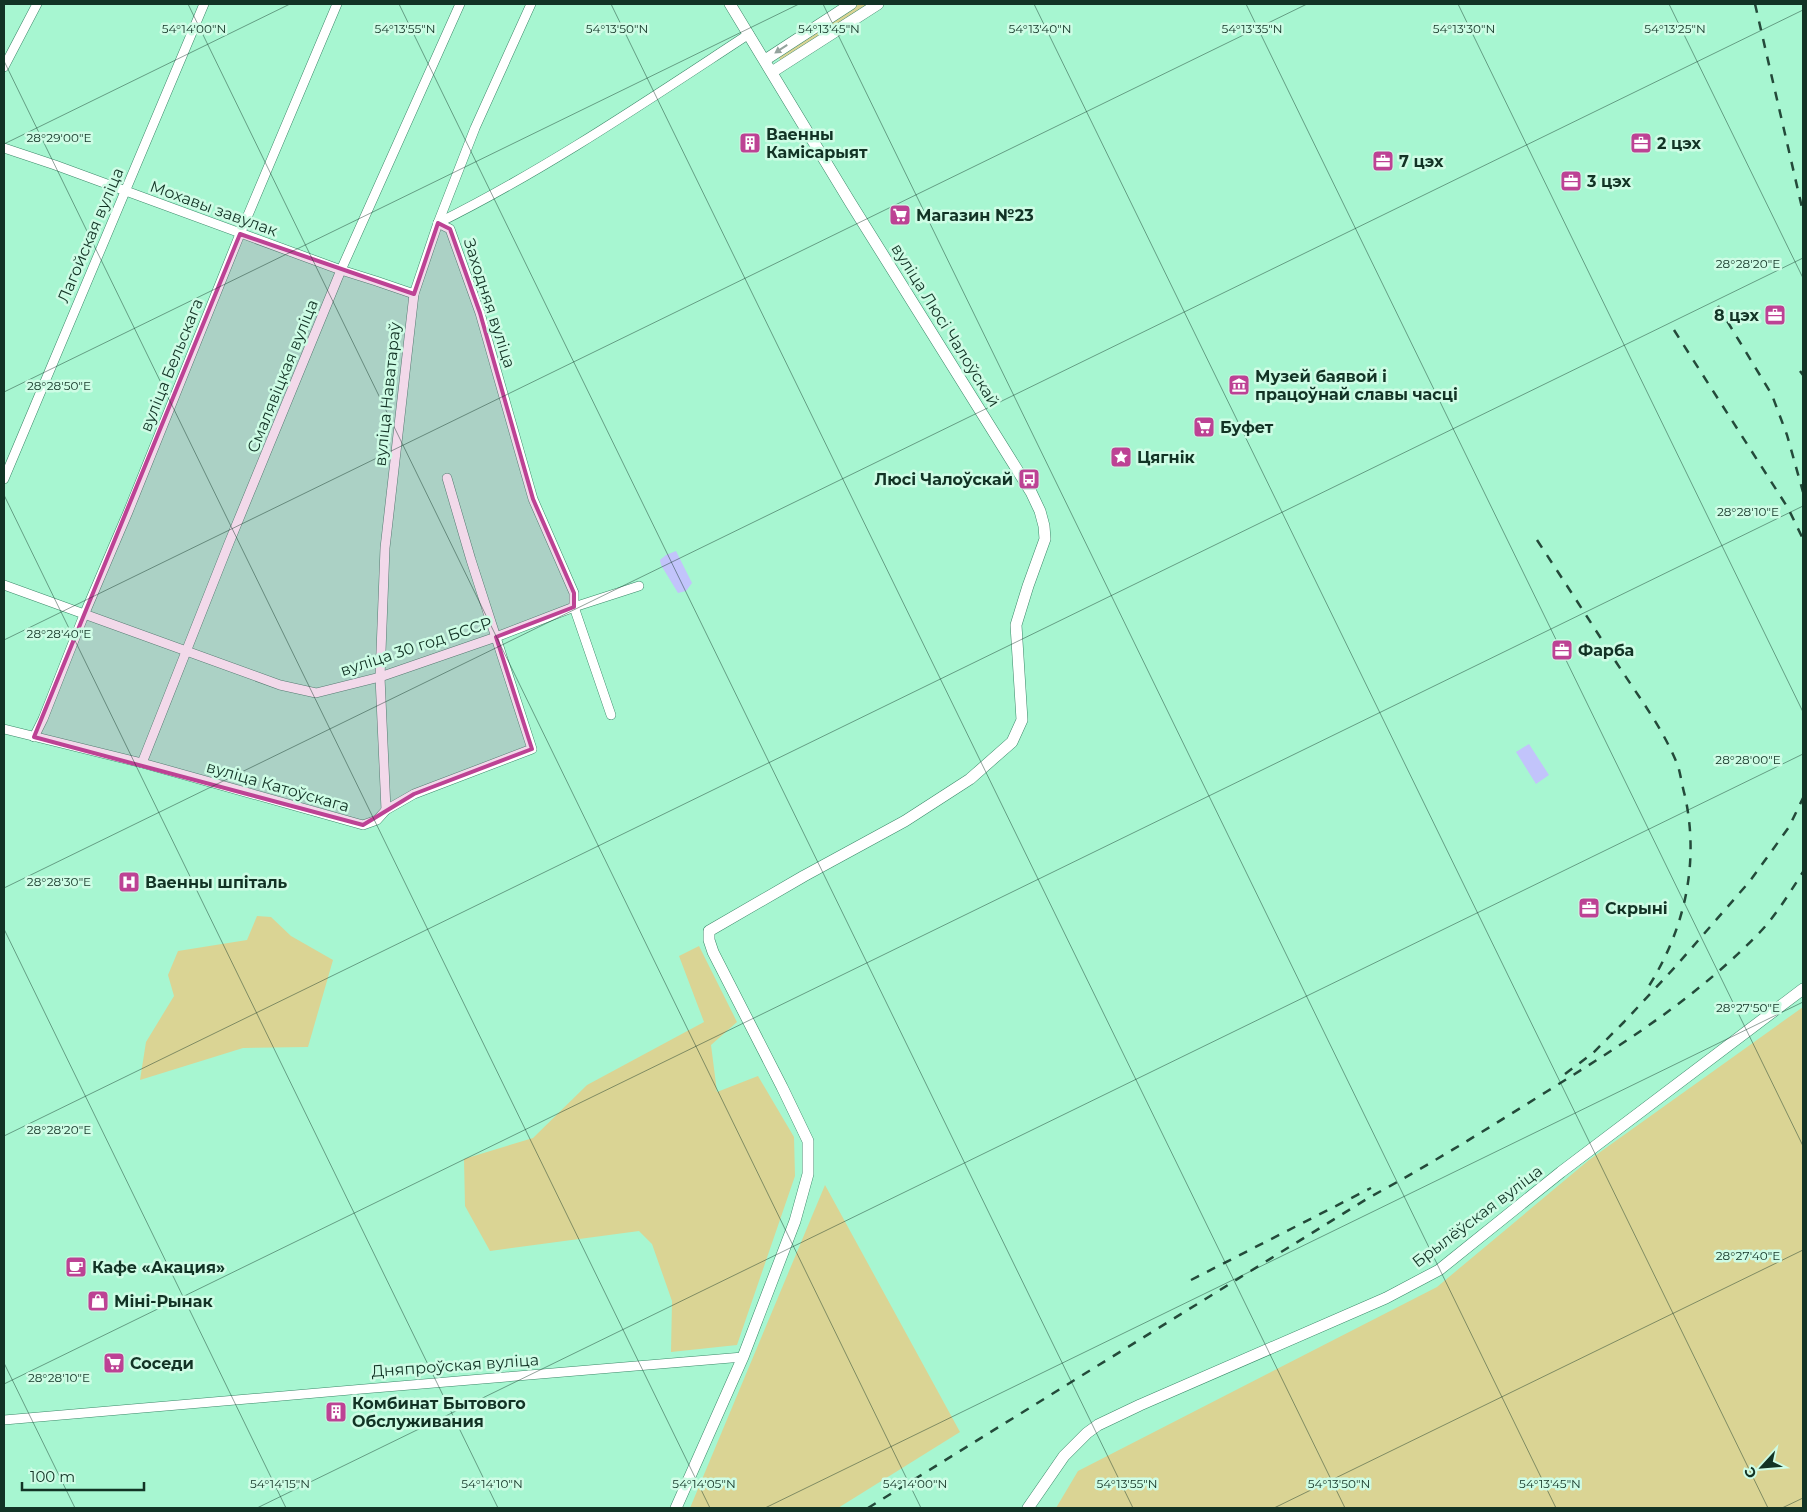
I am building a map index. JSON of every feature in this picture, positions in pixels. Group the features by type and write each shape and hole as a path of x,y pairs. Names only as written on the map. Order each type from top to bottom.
{"street":[{"path":"4,68 37,4"},
{"name":"Лагойская вуліца","path":"4,479 204,4"},
{"name":"вуліца Бельскага","path":"34,737 128,512 240,234 337,4"},
{"name":"Смалявіцкая вуліца","path":"142,763 341,270 460,4"},
{"name":"вуліца Наватараў","path":"386,810 380,677 385,548 414,294 438,223 475,128 531,4"},
{"name":"вуліца Люсі Чалоўскай","path":"730,4 850,202 1031,492 1040,510 1045,540 1016,624 1022,720 1012,742 970,779 905,821 786,886 709,931 708,940 808,1141 808,1174 795,1222 743,1357"},
{"path":"765,60 851,4"},
{"path":"772,72 878,4"},
{"path":"438,223 507,188 635,109 749,34"},
{"name":"Мохавы завулак","path":"4,148 341,270 414,294"},
{"name":"Заходняя вуліца","path":"438,223 450,229 462,259 480,313 533,499 574,593 574,607 611,715"},
{"path":"447,478 496,637"},
{"name":"вуліца 30 год БССР","path":"4,585 280,685 316,693 380,677 496,637 574,607 639,586"},
{"name":"вуліца Катоўскага","path":"4,729 142,763 363,825 377,820 386,810 414,794 532,748 496,637"},
{"name":"Брылёўская вуліца","path":"1028,1508 1064,1456 1098,1425 1386,1298 1439,1270 1561,1172 1803,989"},
{"path":"676,1508 743,1357"},
{"name":"Дняпроўская вуліца","path":"4,1420 303,1393 743,1357"}],"highlighted area":[{"path":"438,223 450,229 480,313 533,499 574,593 574,607 496,637 532,749 414,794 363,825 34,737 240,234 414,294"}],"shaded area":[{"path":"859,4 868,4 780,61 779,56"},
{"path":"257,916 271,917 291,936 333,960 308,1047 243,1048 140,1080 146,1042 174,996 168,975 178,951 247,940"},
{"path":"699,946 737,1022 711,1045 717,1092 758,1076 794,1137 795,1176 737,1345 671,1352 672,1301 652,1244 639,1231 490,1251 465,1206 464,1159 533,1138 587,1085 704,1022 679,956"},
{"path":"1803,1007 1803,1508 1056,1508 1078,1471 1437,1287 1589,1160"},
{"path":"825,1185 960,1432 838,1508 690,1508"}],"water":[{"path":"676,551 692,583 686,591 678,593 661,565 660,560"},
{"path":"1529,744 1549,775 1536,784 1516,752"}],"railway":[{"path":"1755,4 1803,212"},
{"path":"1718,306 1772,395 1787,435 1803,492"},
{"path":"1674,330 1788,508 1803,539"},
{"path":"1800,371 1803,375"},
{"path":"1537,540 1658,725 1672,752 1680,774 1689,822 1691,847 1685,898 1670,946 1645,992"},
{"path":"1565,1074 1593,1053 1624,1022 1750,881 1789,827 1803,798"},
{"path":"868,1508 1370,1197 1480,1133 1575,1074 1659,1018 1712,977 1761,931 1783,903 1803,872"},
{"path":"1191,1280 1371,1188"}],"place":[{"name":"Ваенны Камісарыят","path":"750,143"},
{"name":"2 цэх","path":"1641,143"},
{"name":"7 цэх","path":"1383,161"},
{"name":"3 цэх","path":"1571,181"},
{"name":"Магазин №23","path":"900,215"},
{"name":"8 цэх","path":"1775,315"},
{"name":"Музей баявой і працоўнай славы часці","path":"1239,385"},
{"name":"Буфет","path":"1204,427"},
{"name":"Цягнік","path":"1121,457"},
{"name":"Люсі Чалоўскай","path":"1029,479"},
{"name":"Фарба","path":"1562,650"},
{"name":"Ваенны шпіталь","path":"129,882"},
{"name":"Скрыні","path":"1589,908"},
{"name":"Кафе «Акация»","path":"76,1267"},
{"name":"Міні-Рынак","path":"98,1301"},
{"name":"Соседи","path":"114,1363"},
{"name":"Комбинат Бытового Обслуживания","path":"336,1412"}]}
